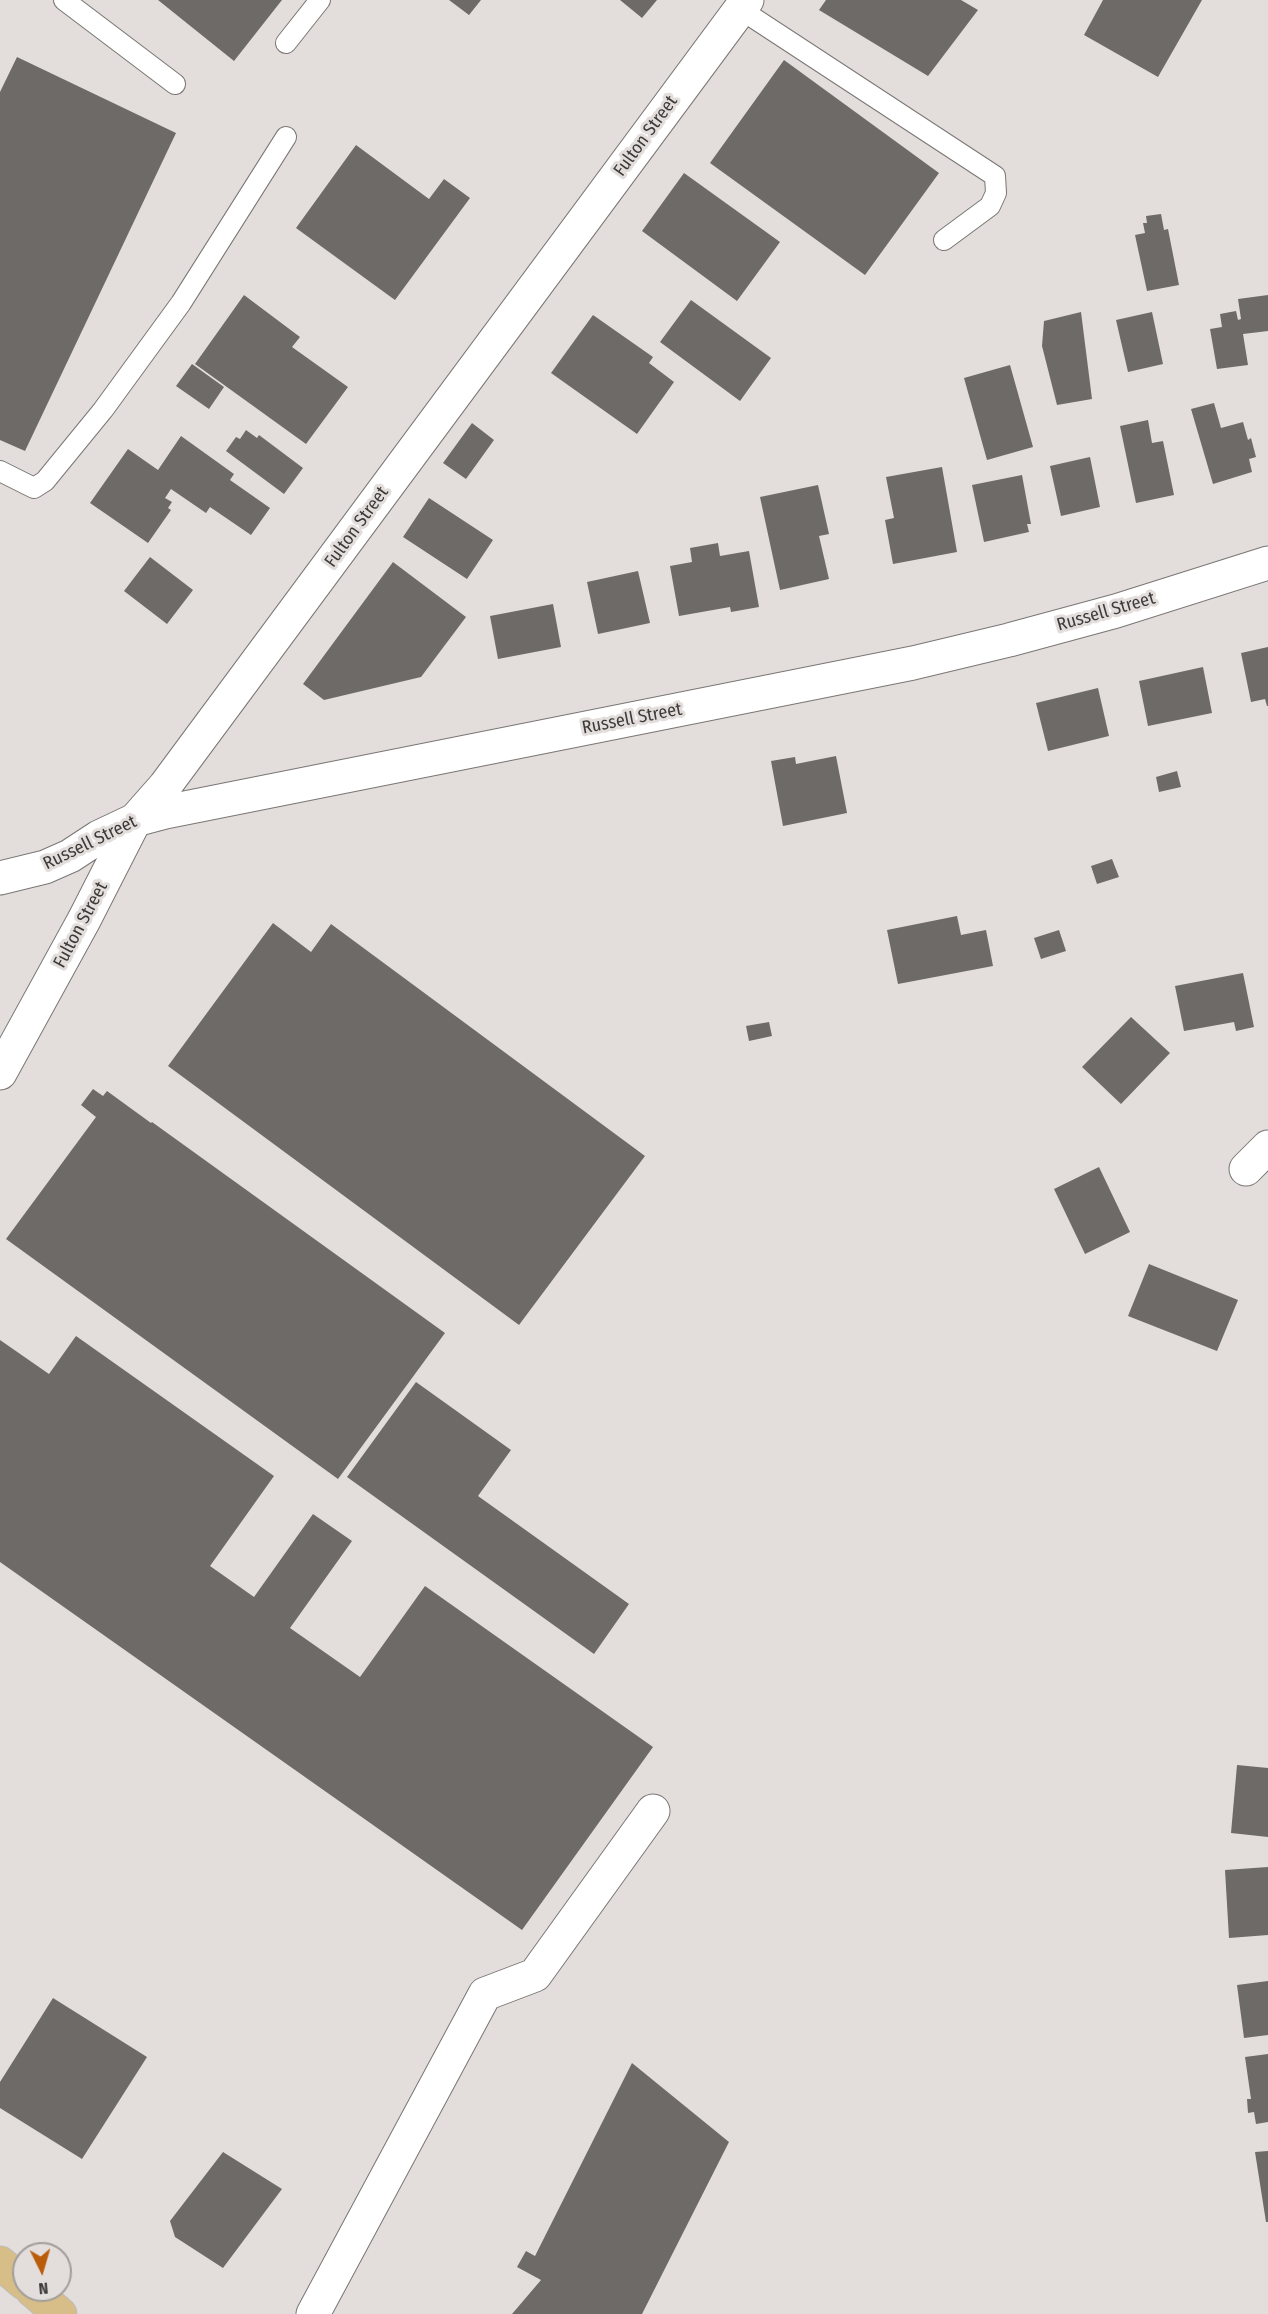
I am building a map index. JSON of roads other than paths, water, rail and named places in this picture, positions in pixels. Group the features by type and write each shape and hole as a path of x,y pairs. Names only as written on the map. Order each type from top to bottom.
{"main road":[{"path":"0,2263 12,2273"},
{"path":"46,2302 60,2314"}],"street":[{"name":"Fulton Street","path":"0,1073 84,920 135,820 165,786 743,5"},
{"name":"Russell Street","path":"0,879 45,867 70,856 99,837 135,820 165,812 913,663 1009,640 1116,610 1268,562"},
{"path":"314,2314 485,1994 536,1975 653,1810"}],"lane":[{"path":"64,0 175,84"},
{"path":"286,43 320,0"},
{"path":"743,5 995,176 996,193 990,206 944,240"},
{"path":"0,471 33,488 45,481 103,410 181,303 286,137"}]}
